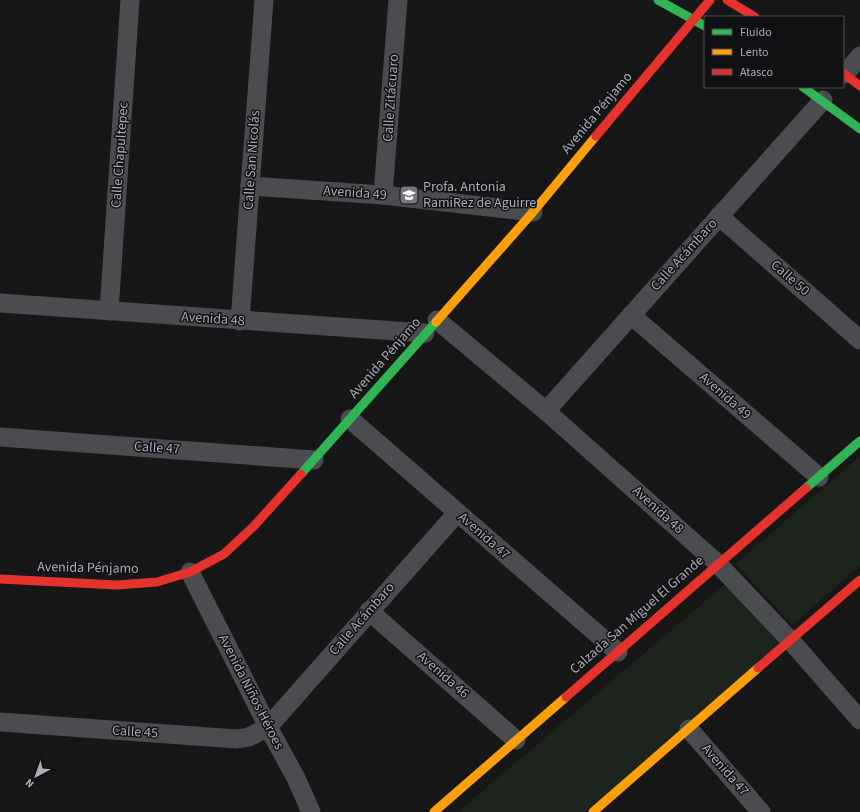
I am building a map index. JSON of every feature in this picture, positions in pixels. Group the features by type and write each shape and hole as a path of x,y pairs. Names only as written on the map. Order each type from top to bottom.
{"street":[{"name":"Calle Chapultepec","path":"109,310 130,0"},
{"name":"Calle San Nicolás","path":"240,321 264,0"},
{"name":"Calle Zitácuaro","path":"384,195 398,0"},
{"path":"658,0 704,25"},
{"name":"Avenida Pénjamo","path":"0,579 117,584 157,582 190,572 224,554 254,526 314,460 533,212 710,0"},
{"path":"727,0 754,16"},
{"path":"860,56 844,73 860,86"},
{"path":"804,88 860,129"},
{"name":"Calle Acámbaro","path":"546,411 822,100"},
{"name":"Avenida 49","path":"250,186 384,195 533,212"},
{"name":"Calle 50","path":"719,216 860,340"},
{"name":"Avenida 48","path":"0,303 240,321 431,327 546,411 717,563 791,641 860,720"},
{"name":"Avenida 49","path":"631,315 819,477"},
{"name":"Avenida 47","path":"350,419 618,652"},
{"name":"Calle 47","path":"0,437 314,460"},
{"name":"Calzada San Miguel El Grande","path":"434,812 618,652 717,563 860,441"},
{"name":"Calle Acámbaro","path":"268,727 457,513"},
{"name":"Avenida Niños Héroes","path":"190,572 268,727 296,778 311,812"},
{"path":"593,812 860,580"},
{"name":"Avenida 46","path":"369,611 516,740"},
{"name":"Calle 45","path":"0,722 237,739 249,738 268,727"},
{"name":"Avenida 47","path":"689,728 762,812"}],"shaded area":[{"path":"860,456 860,566 792,625 736,564"},
{"path":"724,585 790,639 586,812 458,812"}],"traffic: fast":[{"path":"658,0 704,25"},
{"path":"804,88 860,129"},
{"path":"301,474 436,322"},
{"path":"806,488 860,441"}],"traffic: slow":[{"path":"436,322 533,212 596,136"},
{"path":"593,812 758,668"},
{"path":"434,812 566,697"}],"traffic: jam":[{"path":"596,136 710,0"},
{"path":"727,0 753,16"},
{"path":"844,74 860,86"},
{"path":"0,579 117,585 157,582 190,572 224,554 254,526 301,474"},
{"path":"566,697 806,488"},
{"path":"758,668 860,580"}],"place":[{"name":"Profa. Antonia RamiRez de Aguirre","path":"409,195"}]}
